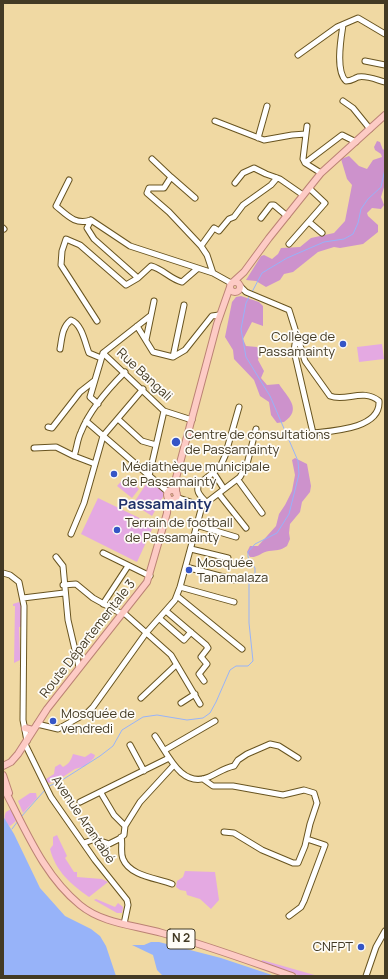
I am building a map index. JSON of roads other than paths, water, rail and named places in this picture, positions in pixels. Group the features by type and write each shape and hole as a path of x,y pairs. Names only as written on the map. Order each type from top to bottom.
{"main road":[{"name":"Route Départementale 3","path":"3,766 12,761 79,667 123,614 150,576 219,315 226,300 244,272 321,173 385,115"},
{"path":"25,728 33,730"},
{"name":"N 2","path":"3,775 12,804"},
{"name":"N 2","path":"3,787 52,876 72,898 98,916 162,933 236,956 292,976"}],"street":[{"path":"298,55 343,25 358,18 385,34"},
{"path":"343,25 340,67 342,77 346,81 353,81 359,77 368,77 385,82"},
{"path":"365,61 385,65"},
{"path":"343,101 353,108 370,129"},
{"path":"258,138 267,106"},
{"path":"215,121 264,140 306,134"},
{"path":"307,126 303,159 305,163 321,173"},
{"path":"305,163 342,135 356,142"},
{"path":"152,159 195,198"},
{"path":"235,183 243,173 254,168 277,178 303,195"},
{"path":"171,177 164,188 149,188 147,193 169,212 201,246 207,255 213,273"},
{"path":"201,246 214,228 219,231 222,229 229,219 236,215 243,205 271,185 277,178"},
{"path":"69,180 56,206 71,218 82,222 92,220 130,246 213,273 235,287 289,310 305,361 330,396 336,398 351,395 369,396 379,401 379,407 369,420 358,426 313,433 294,351 295,344 299,343"},
{"path":"288,244 326,203 309,188"},
{"path":"261,218 270,205 274,205 287,216"},
{"path":"92,220 87,228 94,239 138,278"},
{"path":"309,222 322,233"},
{"path":"97,321 61,265 62,251 66,238 80,245 126,286 138,278 151,266 158,268 176,281 182,282 197,269"},
{"path":"146,340 154,301"},
{"path":"173,357 184,305"},
{"path":"137,326 152,352 173,357 185,350 212,316 219,315"},
{"path":"98,404 90,397 102,356 150,316"},
{"name":"Rue Bangali","path":"60,348 63,339 63,330 71,320 74,321 82,332 89,353 102,356 125,372 164,411 192,420"},
{"path":"74,456 80,434 86,421 111,386 125,372"},
{"path":"48,427 52,428 80,392 94,381"},
{"path":"71,534 84,503 103,436 143,390"},
{"path":"204,504 198,493 197,487 220,467 225,456 239,407"},
{"path":"149,476 164,411"},
{"path":"118,419 142,441 156,445"},
{"path":"86,421 172,495 204,504"},
{"path":"37,724 58,729 86,713 146,634 166,611 177,596 196,526 204,504 238,480 247,464 256,429"},
{"path":"34,448 56,447 94,464"},
{"path":"213,472 224,489"},
{"path":"238,480 262,513"},
{"path":"219,494 246,528"},
{"path":"196,526 236,537"},
{"path":"190,549 228,558"},
{"path":"103,553 150,576"},
{"path":"56,557 63,566 63,585 69,626 79,667"},
{"path":"103,604 128,566"},
{"path":"186,566 235,580"},
{"name":"Avenue Arantabé","path":"3,573 10,575 19,582 23,598 25,638 23,720 26,742 51,797 98,865 127,900 128,905 124,924"},
{"path":"63,585 76,584 103,604 123,614 138,624 146,634 164,648 195,694 200,704"},
{"path":"180,587 234,602"},
{"path":"23,598 64,593"},
{"path":"177,596 242,649"},
{"path":"166,611 208,648 201,657 207,664 199,674 204,681"},
{"path":"160,619 184,640 191,632"},
{"path":"141,698 176,665"},
{"path":"182,703 195,694"},
{"path":"164,750 215,721"},
{"path":"155,736 174,765 188,778 203,779 213,786 233,786 283,795 304,790 312,792 315,796 317,803 301,860 298,863 295,864 262,850 234,833 224,832"},
{"path":"203,779 224,768 234,766 238,760 247,754 270,744 279,746 298,758"},
{"path":"130,745 144,771"},
{"path":"80,802 101,793 169,758"},
{"path":"172,884 142,875 131,868 122,858 122,837 125,832 125,826 140,802 174,765"},
{"path":"101,793 114,815 125,826"},
{"path":"84,843 95,838 109,844 122,837"},
{"path":"289,916 301,907 325,845 307,839"},
{"path":"366,976 376,947 385,931"}],"water":[{"path":"3,816 14,834 40,888 65,916 91,929 100,936 106,946 116,976 3,976"},
{"path":"151,942 159,942 221,958 275,976 163,976 157,970 153,955 132,945 144,945"}],"waterway":[{"path":"252,292 262,273 287,258 324,242 344,239 353,234 358,223 361,209 368,199 381,187 385,169"},
{"path":"49,786 59,782 100,756 113,746 122,730 143,717 157,715 187,720 203,718 210,713 230,670 236,666 248,666 253,661 249,623 249,583 255,573 255,568 248,557 248,552 255,544 277,533 289,514 299,474 298,461 270,396 246,357 241,329 246,303 250,295"},
{"path":"21,817 45,790"},
{"path":"12,829 18,821"}],"place":[{"name":"Collège de Passamainty","path":"343,344"},
{"name":"Centre de consultations de Passamainty","path":"176,442"},
{"name":"Médiathèque municipale de Passamainty","path":"114,474"},
{"name":"Terrain de football de Passamainty","path":"117,530"},
{"name":"Mosquée Tanamalaza","path":"189,570"},
{"name":"Mosquée de vendredi","path":"53,721"},
{"name":"CNFPT","path":"361,947"}],"district":[{"name":"Passamainty","path":"165,505"}]}
